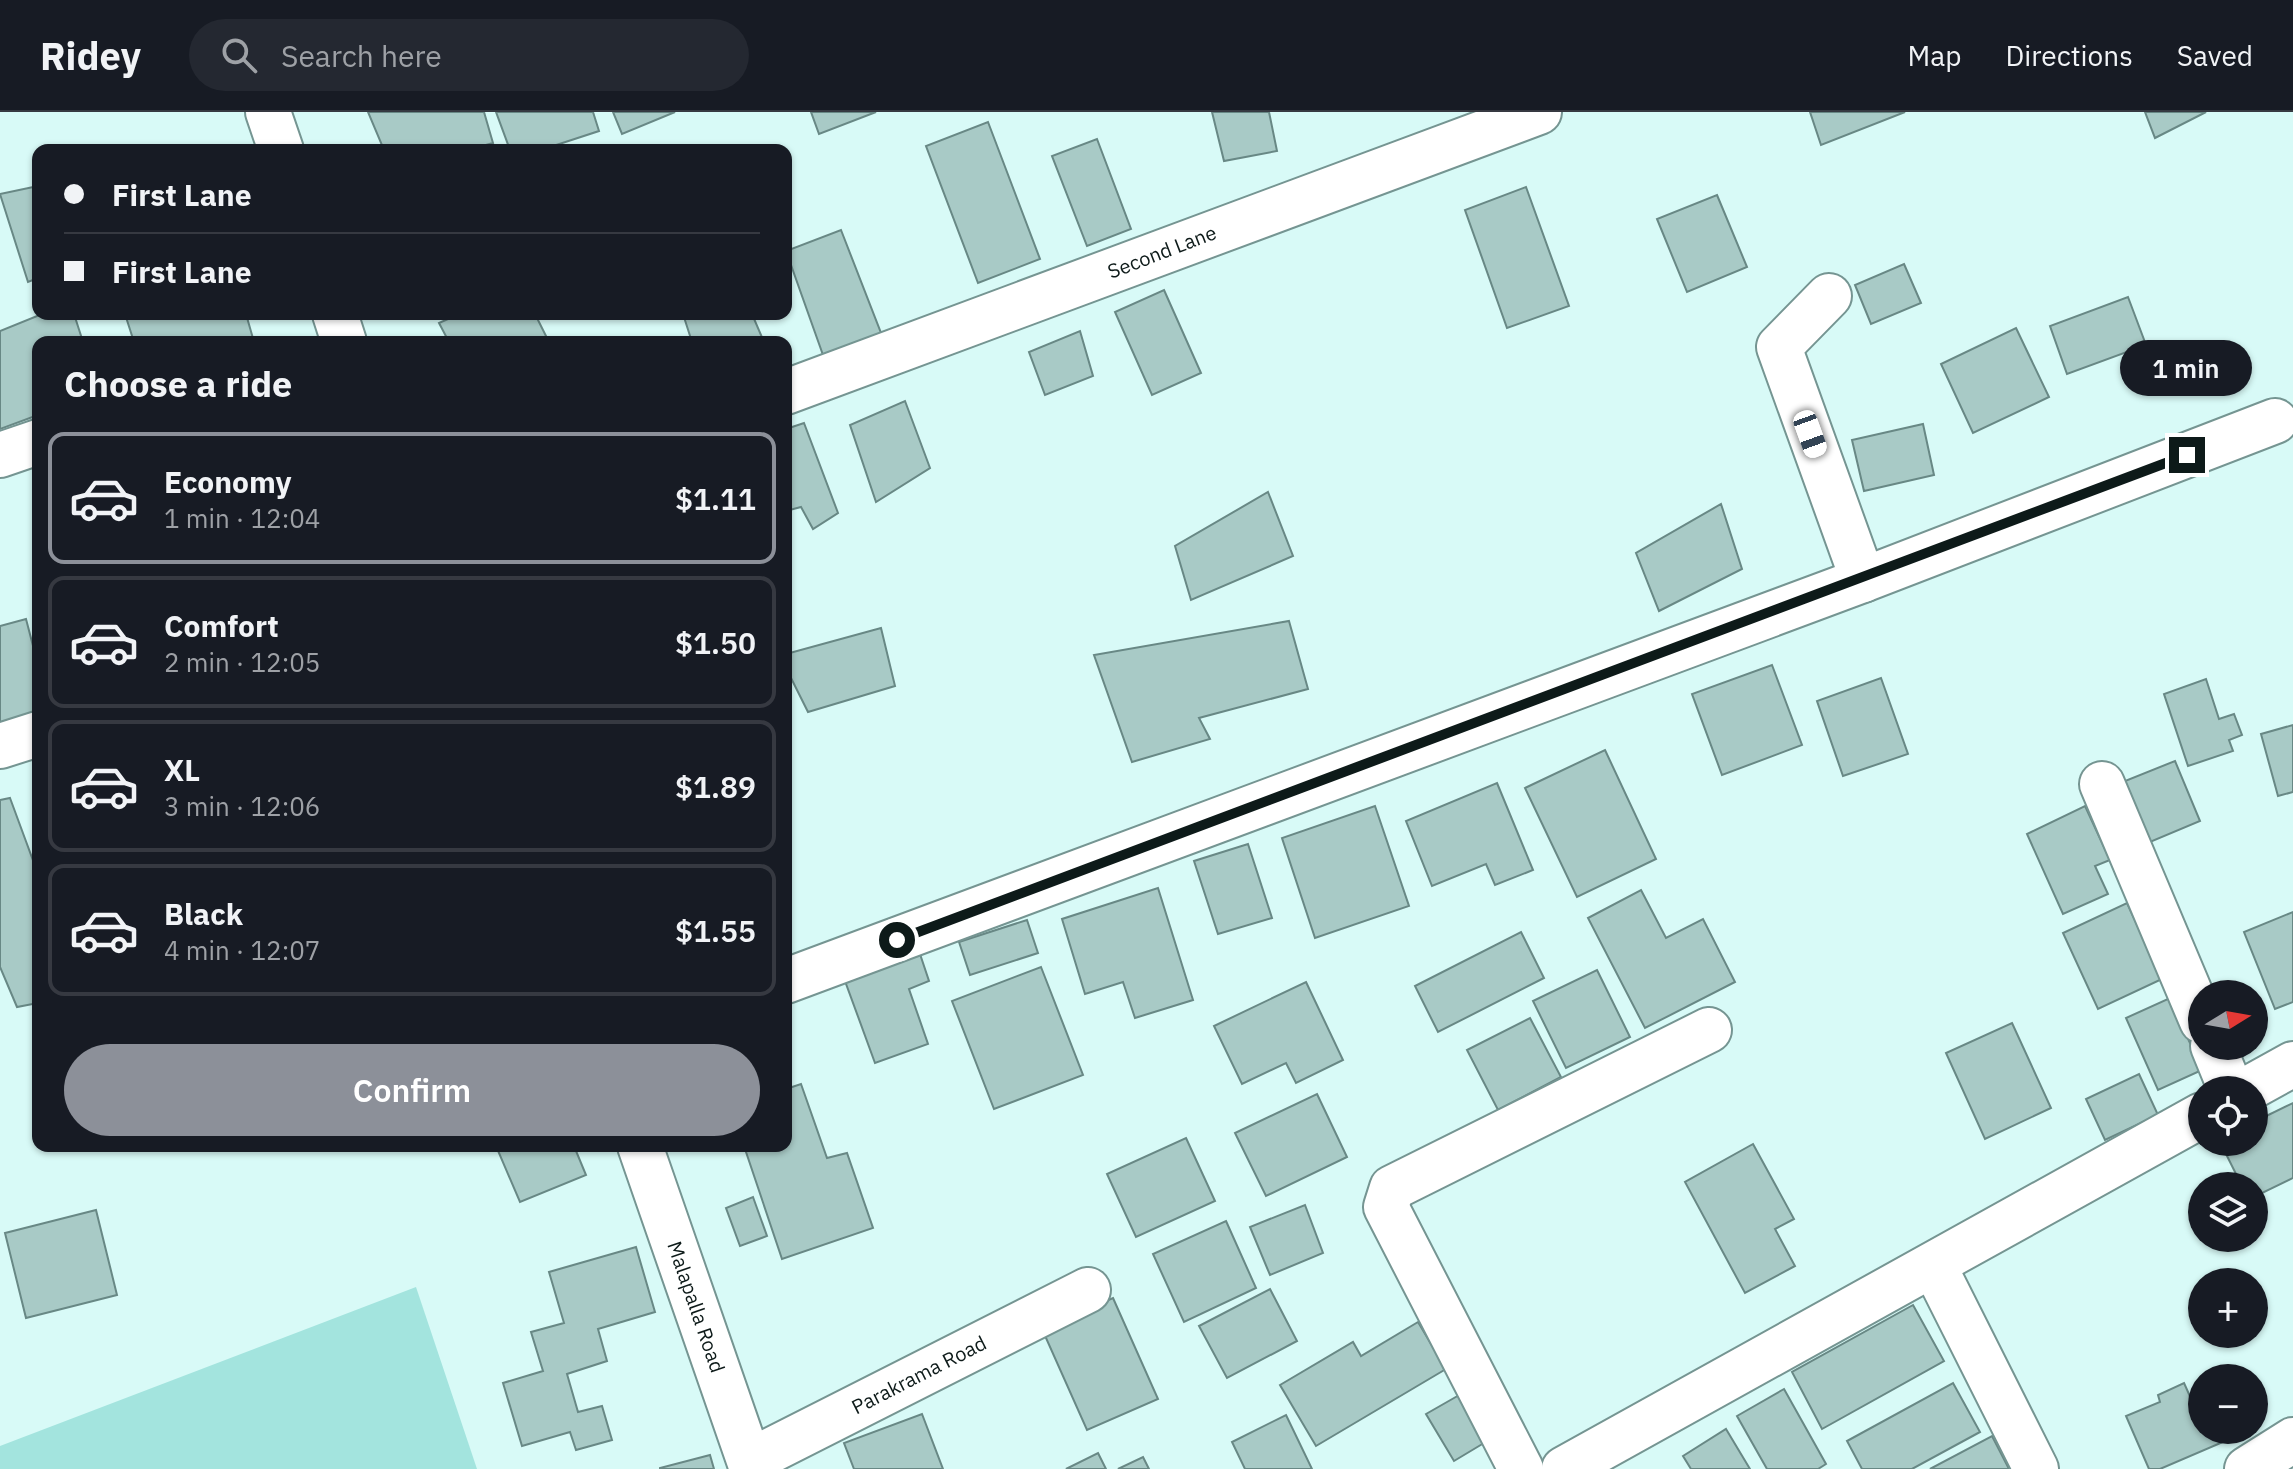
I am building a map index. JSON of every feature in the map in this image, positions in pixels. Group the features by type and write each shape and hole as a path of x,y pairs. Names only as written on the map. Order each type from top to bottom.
{"street":[{"path":"268,112 279,144"},
{"name":"Second Lane","path":"792,390 1539,112"},
{"path":"1829,296 1779,347 1863,580"},
{"path":"792,979 1863,580 2275,421"},
{"path":"0,455 32,444"},
{"path":"0,746 32,736"},
{"path":"2102,784 2188,988"},
{"path":"1521,1469 1386,1207 1392,1188 1709,1030"},
{"path":"2268,1078 2293,1064"},
{"path":"1564,1469 2188,1123"},
{"name":"Malapalla Road","path":"642,1152 751,1465"},
{"path":"1934,1266 2036,1469"},
{"name":"Parakrama Road","path":"751,1465 1088,1290"},
{"path":"2247,1469 2293,1440"}],"shaded area":[{"path":"416,1287 477,1469 0,1469 0,1446"}],"building":[{"path":"368,112 484,112 493,143 489,144 381,144"},
{"path":"496,112 593,112 599,131 559,144 508,144"},
{"path":"613,112 675,112 622,134"},
{"path":"811,112 876,112 819,134"},
{"path":"1212,112 1269,112 1277,151 1224,161"},
{"path":"1810,112 1905,112 1821,145"},
{"path":"2145,112 2206,112 2155,138"},
{"path":"988,122 1040,259 978,283 926,146"},
{"path":"1097,139 1131,229 1087,246 1052,156"},
{"path":"32,187 32,280 28,282 0,194"},
{"path":"1526,187 1569,306 1507,328 1465,210"},
{"path":"1717,195 1747,267 1687,292 1657,219"},
{"path":"841,230 881,333 823,355 792,268 792,249"},
{"path":"1904,264 1921,303 1871,324 1855,285"},
{"path":"1164,290 1201,373 1152,395 1115,312"},
{"path":"2128,297 2146,345 2067,374 2050,326"},
{"path":"32,318 76,320 81,336 32,336 32,417 0,429 0,331"},
{"path":"127,320 248,320 252,336 132,336"},
{"path":"446,320 538,320 546,336 446,336 439,323"},
{"path":"685,320 755,320 761,336 690,336"},
{"path":"2016,328 2049,397 1973,433 1941,364"},
{"path":"1080,331 1093,376 1045,395 1029,352"},
{"path":"905,401 930,468 876,502 850,425"},
{"path":"804,423 838,513 813,529 801,507 792,509 792,427"},
{"path":"1923,424 1934,475 1864,491 1852,440"},
{"path":"1268,492 1293,556 1191,600 1175,546"},
{"path":"1721,504 1742,569 1659,611 1636,553"},
{"path":"26,619 32,642 32,724 0,732 0,626"},
{"path":"1289,621 1308,689 1199,718 1210,739 1132,762 1094,655"},
{"path":"881,628 895,686 808,712 792,680 792,652"},
{"path":"1772,665 1802,745 1722,775 1692,694"},
{"path":"1881,678 1908,754 1843,776 1817,701"},
{"path":"2206,679 2219,719 2234,714 2242,735 2229,740 2233,751 2188,766 2164,694"},
{"path":"2293,725 2293,792 2278,796 2261,734"},
{"path":"1605,750 1656,859 1577,897 1525,788"},
{"path":"2175,761 2200,821 2150,842 2125,781"},
{"path":"1497,783 1533,870 1495,885 1486,864 1432,886 1406,821"},
{"path":"10,798 32,858 32,1004 17,1007 0,967 0,800"},
{"path":"1375,806 1409,906 1315,938 1282,838"},
{"path":"2085,806 2110,860 2095,866 2108,894 2063,914 2027,834"},
{"path":"1248,844 1272,918 1218,934 1194,861"},
{"path":"1158,888 1193,1000 1135,1018 1123,982 1085,994 1062,919"},
{"path":"1641,890 1666,938 1703,919 1735,982 1645,1028 1588,918"},
{"path":"2127,903 2162,979 2098,1009 2063,933"},
{"path":"2293,912 2293,1002 2275,1009 2268,992 2268,980 2263,980 2244,932"},
{"path":"1027,920 1038,953 970,975 959,942"},
{"path":"1521,932 1544,978 1438,1032 1415,986"},
{"path":"920,954 929,981 909,989 928,1044 875,1063 845,981"},
{"path":"1041,967 1083,1075 994,1109 952,1001"},
{"path":"1597,970 1630,1037 1566,1068 1533,1001"},
{"path":"1306,982 1343,1060 1296,1083 1286,1063 1242,1084 1214,1026"},
{"path":"2170,998 2188,1038 2188,1060 2198,1060 2202,1070 2158,1090 2126,1018"},
{"path":"1530,1018 1561,1077 1498,1110 1467,1050"},
{"path":"2012,1023 2051,1108 1985,1139 1946,1053"},
{"path":"2139,1074 2158,1115 2105,1140 2086,1099"},
{"path":"801,1084 827,1158 847,1153 873,1228 782,1259 746,1152 792,1152 792,1087"},
{"path":"1317,1094 1347,1157 1266,1196 1235,1133"},
{"path":"2293,1103 2293,1178 2268,1190 2268,1172 2235,1172 2227,1156 2268,1156 2268,1115"},
{"path":"1186,1138 1215,1201 1136,1237 1107,1174"},
{"path":"1753,1144 1794,1219 1775,1229 1795,1266 1745,1293 1685,1182"},
{"path":"499,1152 576,1152 586,1175 520,1202"},
{"path":"753,1197 767,1236 740,1246 726,1208"},
{"path":"1305,1205 1323,1253 1270,1275 1250,1227"},
{"path":"96,1210 117,1295 26,1318 5,1233"},
{"path":"1226,1221 1256,1288 1184,1322 1153,1254"},
{"path":"636,1247 655,1312 598,1329 607,1361 567,1374 578,1412 602,1406 612,1440 576,1450 570,1432 522,1446 503,1383 543,1371 531,1332 564,1323 549,1272"},
{"path":"1270,1289 1297,1341 1227,1378 1199,1326"},
{"path":"1113,1298 1158,1399 1087,1430 1042,1329"},
{"path":"1913,1305 1944,1361 1822,1429 1792,1372"},
{"path":"1418,1322 1446,1369 1316,1446 1280,1385 1353,1342 1361,1356"},
{"path":"1953,1383 1980,1432 1912,1469 1862,1469 1847,1441"},
{"path":"2184,1383 2188,1392 2188,1444 2218,1444 2160,1469 2149,1469 2126,1416 2160,1402 2158,1395"},
{"path":"1784,1389 1826,1464 1818,1469 1767,1469 1737,1416"},
{"path":"1461,1394 1489,1440 1454,1461 1426,1414"},
{"path":"922,1414 943,1469 854,1469 844,1443"},
{"path":"1286,1415 1312,1469 1245,1469 1232,1442"},
{"path":"1726,1429 1750,1469 1691,1469 1683,1456"},
{"path":"1992,1436 2009,1469 1930,1469"},
{"path":"1098,1453 1106,1469 1066,1469"},
{"path":"710,1455 714,1469 660,1469 660,1468"},
{"path":"1143,1457 1149,1469 1118,1469"}],"route":[{"path":"897,940 1863,580 2187,455"}]}
